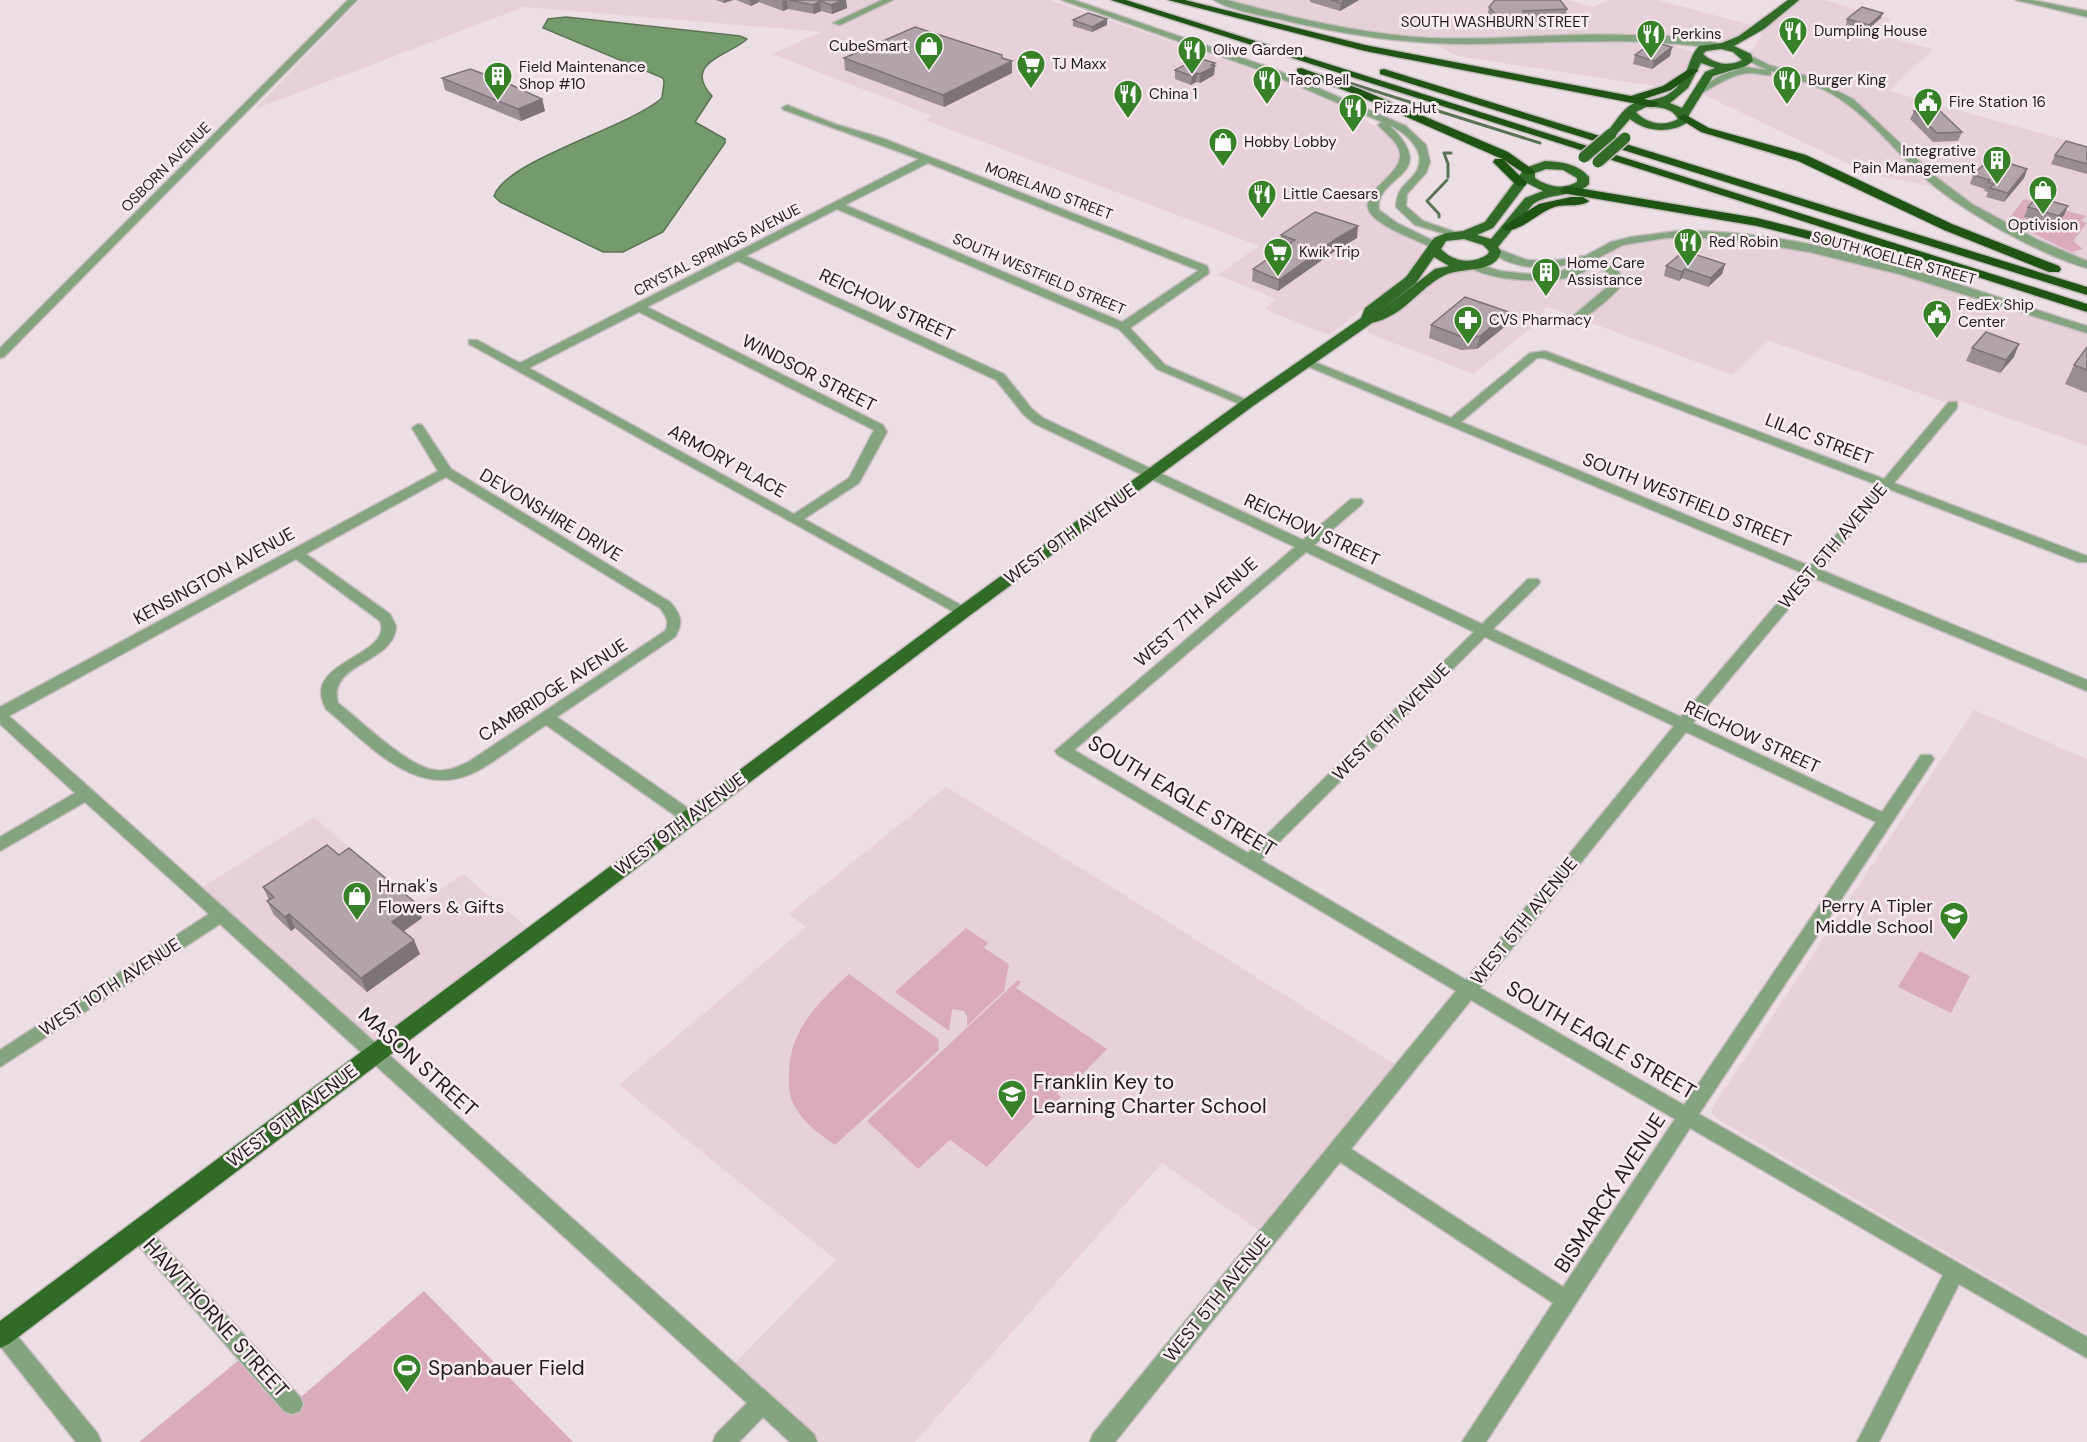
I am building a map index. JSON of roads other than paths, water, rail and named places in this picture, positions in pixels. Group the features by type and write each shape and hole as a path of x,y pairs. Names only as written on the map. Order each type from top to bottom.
{"highway":[{"path":"1116,0 1153,6 2087,291"},
{"path":"1173,0 1365,48 1655,104"},
{"path":"1153,6 1162,19 1356,91 1463,138 1509,169 1526,176"},
{"path":"1153,6 2087,308"},
{"path":"1628,98 1645,97 1667,88 1693,71"},
{"path":"1685,113 1705,130 1802,158 1948,227 2022,258 2087,280"},
{"path":"1562,190 1757,222 1840,242 2087,314"},
{"path":"1508,226 1544,204 1563,200 1683,209"}],"main road":[{"path":"1469,265 1444,259 1434,247 1443,238 1462,235 1489,225 1526,176 1538,166 1553,165 1584,157 1611,134 1636,106 1655,104 1678,95 1693,71 1697,55 1702,48 1739,41 1765,25 1794,0"},
{"path":"1462,235 1481,239 1494,249 1508,226 1534,197 1579,187 1598,162 1625,138 1639,130 1676,125 1682,122 1709,74 1745,64 1761,37 1765,25"},
{"path":"1720,46 1751,51"},
{"path":"1697,55 1709,63 1731,67"},
{"path":"1655,104 1685,113"},
{"path":"1630,112 1639,121 1660,126"},
{"path":"1553,165 1575,170 1584,180"},
{"path":"1526,176 1540,187 1562,190"},
{"name":"WEST 9TH AVENUE","path":"1367,320 1370,311 1411,280 1434,247"},
{"name":"WEST 9TH AVENUE","path":"1,1335 963,612 1248,403 1367,320 1384,316 1440,272 1490,261 1494,249"}],"street":[{"name":"OSBORN AVENUE","path":"0,356 352,0"},
{"path":"837,23 889,0"},
{"path":"1065,0 1271,71 1403,128 1416,139 1423,151 1424,166 1401,197 1404,211 1419,224 1462,235"},
{"name":"SOUTH WASHBURN STREET","path":"1218,0 1313,26 1383,37 1458,41 1662,38 1720,46"},
{"path":"2020,0 2087,14"},
{"name":"SOUTH WASHBURN STREET","path":"1632,38 1672,45 1697,55"},
{"path":"1751,51 1766,67 1807,79 1860,108 1932,179 1968,206 2034,242 2087,265"},
{"path":"1731,67 1823,87"},
{"path":"1698,92 1726,76 1756,71"},
{"name":"MORELAND STREET","path":"788,108 928,159 1203,268 1204,272 1123,327"},
{"path":"1369,114 1396,136 1406,156 1398,174 1374,197 1375,212 1388,223 1434,247"},
{"name":"CRYSTAL SPRINGS AVENUE","path":"520,368 928,159"},
{"name":"SOUTH WESTFIELD STREET","path":"838,206 1123,327 1161,366 1248,403"},
{"name":"SOUTH KOELLER STREET","path":"1494,249 1513,260 1535,266 1549,266 1587,259 1612,245 1647,237 1693,234 1751,240 1822,252 1881,266 2087,330"},
{"name":"REICHOW STREET","path":"737,256 1000,377 1028,412 1039,421 1886,819"},
{"path":"1558,324 1577,318 1617,284 1618,279 1613,271 1587,259"},
{"name":"SOUTH KOELLER STREET","path":"1469,265 1510,275 1550,277 1576,271 1586,266 1587,259"},
{"name":"WINDSOR STREET","path":"638,307 879,428 881,432 854,480 795,519"},
{"name":"ARMORY PLACE","path":"473,342 963,612"},
{"name":"LILAC STREET","path":"1453,422 1534,355 1541,353 2083,559"},
{"name":"SOUTH WESTFIELD STREET","path":"1306,362 2087,686"},
{"name":"WEST 5TH AVENUE","path":"1101,1442 1683,725 1953,405"},
{"name":"DEVONSHIRE DRIVE","path":"418,428 440,466 446,472 665,605 671,610 675,622"},
{"name":"KENSINGTON AVENUE","path":"0,715 446,472"},
{"name":"WEST 7TH AVENUE","path":"1063,751 1356,502"},
{"name":"CAMBRIDGE AVENUE","path":"296,553 389,622 389,635 385,642 342,671 330,684 327,692 331,705 414,769 431,775 454,774 475,765 664,640 670,634 675,622"},
{"name":"WEST 6TH AVENUE","path":"1249,862 1533,582"},
{"name":"MASON STREET","path":"0,715 806,1442"},
{"path":"547,718 689,817"},
{"name":"SOUTH EAGLE STREET","path":"1063,751 1468,990 1688,1115 2087,1348"},
{"name":"BISMARCK AVENUE","path":"1473,1442 1926,759"},
{"path":"0,845 86,794"},
{"name":"WEST 10TH AVENUE","path":"0,1059 221,915"},
{"path":"1337,1150 1566,1300"},
{"name":"HAWTHORNE STREET","path":"139,1232 292,1404"},
{"path":"1868,1442 1955,1271"},
{"path":"1,1335 90,1442"},
{"path":"724,1442 762,1402"}],"waterway":[{"path":"1343,81 1540,143"},
{"path":"1448,177 1448,164 1444,153 1451,153"},
{"path":"1439,217 1427,201 1447,180"}],"place":[{"name":"Dumpling House","path":"1793,56"},
{"name":"Perkins","path":"1651,60"},
{"name":"CubeSmart","path":"929,72"},
{"name":"Olive Garden","path":"1192,76"},
{"name":"TJ Maxx","path":"1031,90"},
{"name":"Field Maintenance Shop #10","path":"498,102"},
{"name":"Taco Bell","path":"1267,106"},
{"name":"Burger King","path":"1787,106"},
{"name":"China 1","path":"1128,120"},
{"name":"Fire Station 16","path":"1928,128"},
{"name":"Pizza Hut","path":"1353,134"},
{"name":"Hobby Lobby","path":"1223,168"},
{"name":"Integrative Pain Management","path":"1997,186"},
{"name":"Optivision","path":"2043,216"},
{"name":"Little Caesars","path":"1262,220"},
{"name":"Red Robin","path":"1688,268"},
{"name":"Kwik Trip","path":"1278,278"},
{"name":"Home Care Assistance","path":"1546,298"},
{"name":"FedEx Ship Center","path":"1937,340"},
{"name":"CVS Pharmacy","path":"1468,346"},
{"name":"Hrnak's Flowers & Gifts","path":"357,922"},
{"name":"Perry A Tipler Middle School","path":"1954,942"},
{"name":"Franklin Key to Learning Charter School","path":"1012,1120"},
{"name":"Spanbauer Field","path":"407,1394"}]}
